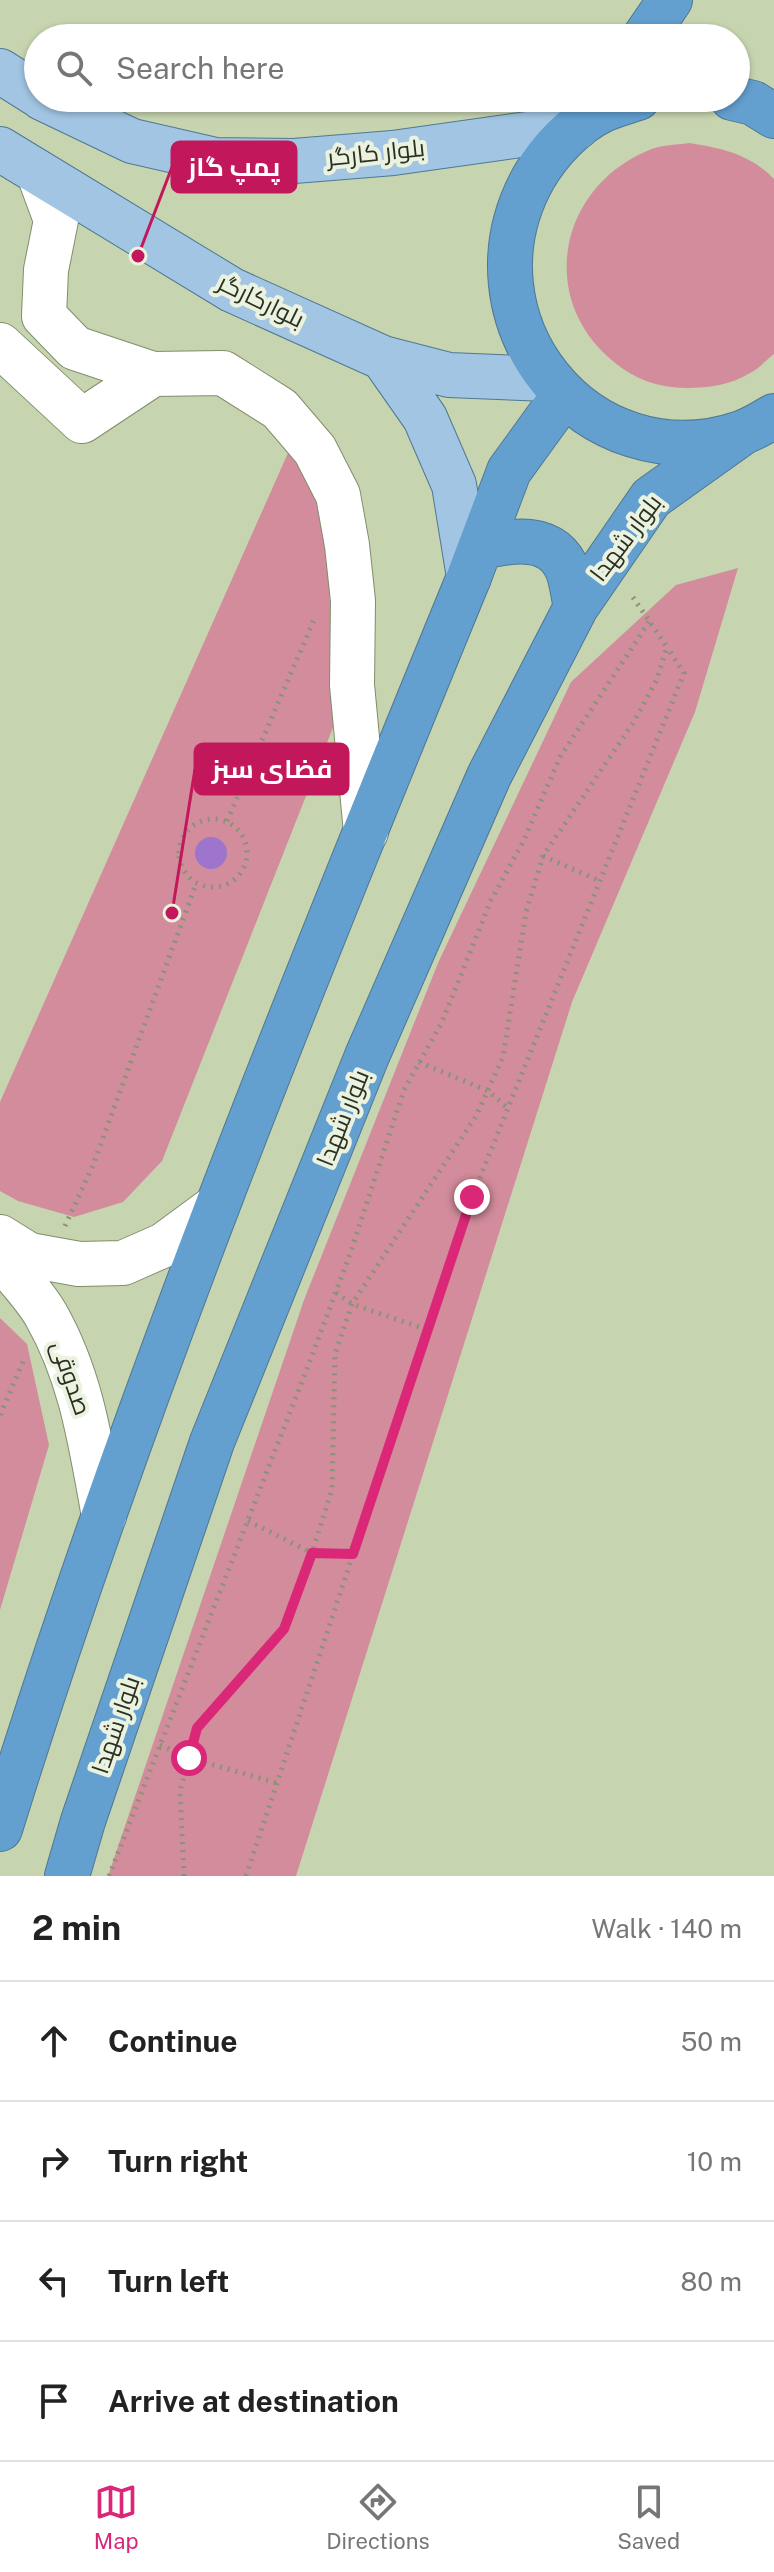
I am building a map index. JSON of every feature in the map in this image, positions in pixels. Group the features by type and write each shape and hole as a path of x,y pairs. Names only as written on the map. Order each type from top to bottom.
{"highway":[{"path":"654,24 670,0"},
{"path":"750,102 774,116"},
{"path":"601,112 544,160 521,201 509,247 510,294 524,339 556,387 603,423 647,439 695,442 758,425"},
{"path":"0,1829 104,1516 217,1206 509,471 556,387"},
{"name":"بلوار شهدا","path":"67,1876 83,1821 223,1414 367,1056 489,776 576,607 651,498 758,425"},
{"path":"475,562 511,540 532,541 555,551 567,569 576,607"}],"main road":[{"name":"بلوار کارگر","path":"0,71 24,87"},
{"name":"بلوار کارگر","path":"71,112 132,141 215,160 294,161 393,153 587,112"},
{"name":"بلوارکارگر","path":"0,149 232,290 383,358 449,375 556,387"},
{"path":"383,358 425,418 454,485 475,562"}],"street":[{"path":"39,174 56,220 46,270 44,316 75,348 153,374 223,373 280,409 315,450 338,495 353,601 352,685 366,832"},
{"path":"46,270 0,342 82,421 153,374"},
{"path":"0,1237 29,1255 79,1264 123,1263 164,1245 217,1206"},
{"name":"صدوقی","path":"0,1257 44,1312 76,1380 104,1516"}],"path":[{"path":"246,1876 472,1197 684,673 608,558"},
{"path":"227,821 315,617"},
{"path":"109,1876 336,1293 404,1090 442,1022 491,900 523,842 560,757 649,622"},
{"path":"184,1876 180,1791 197,1728 284,1629 332,1489 335,1354 352,1304 476,1116 488,1091 503,1057 526,912 543,856 635,720 656,681 667,647"},
{"path":"206,818 227,821 243,836 248,857 238,877 218,887 196,884 181,869 178,847 182,838 187,829 206,818"},
{"path":"543,856 600,881"},
{"path":"50,1259 93,1165 196,884"},
{"path":"419,1062 488,1091 508,1108"},
{"path":"336,1293 352,1304 428,1330"},
{"path":"0,1415 44,1312"},
{"path":"248,1521 312,1553 353,1554"},
{"path":"160,1745 189,1758 277,1783"}],"shaded area":[{"path":"689,143 745,158 774,179 774,354 743,377 727,383 686,388 647,381 614,362 590,337 574,308 567,278 568,248 577,218 593,191 617,168 647,151"},
{"path":"288,453 312,481 328,546 334,725 162,1161 123,1202 74,1217 18,1201 0,1191 0,1102"},
{"path":"738,568 695,712 572,1002 296,1876 108,1876 304,1300 438,963 571,682 676,585"},
{"path":"211,837 222,842 227,853 222,864 211,869 200,864 195,853 200,842"},
{"path":"0,1318 27,1344 49,1445 0,1610"}],"place":[{"name":"پمپ گاز","path":"138,256"},
{"name":"فضای سبز","path":"172,913"}],"route":[{"path":"189,1758 197,1728 284,1629 312,1553 353,1554 472,1197"}]}
